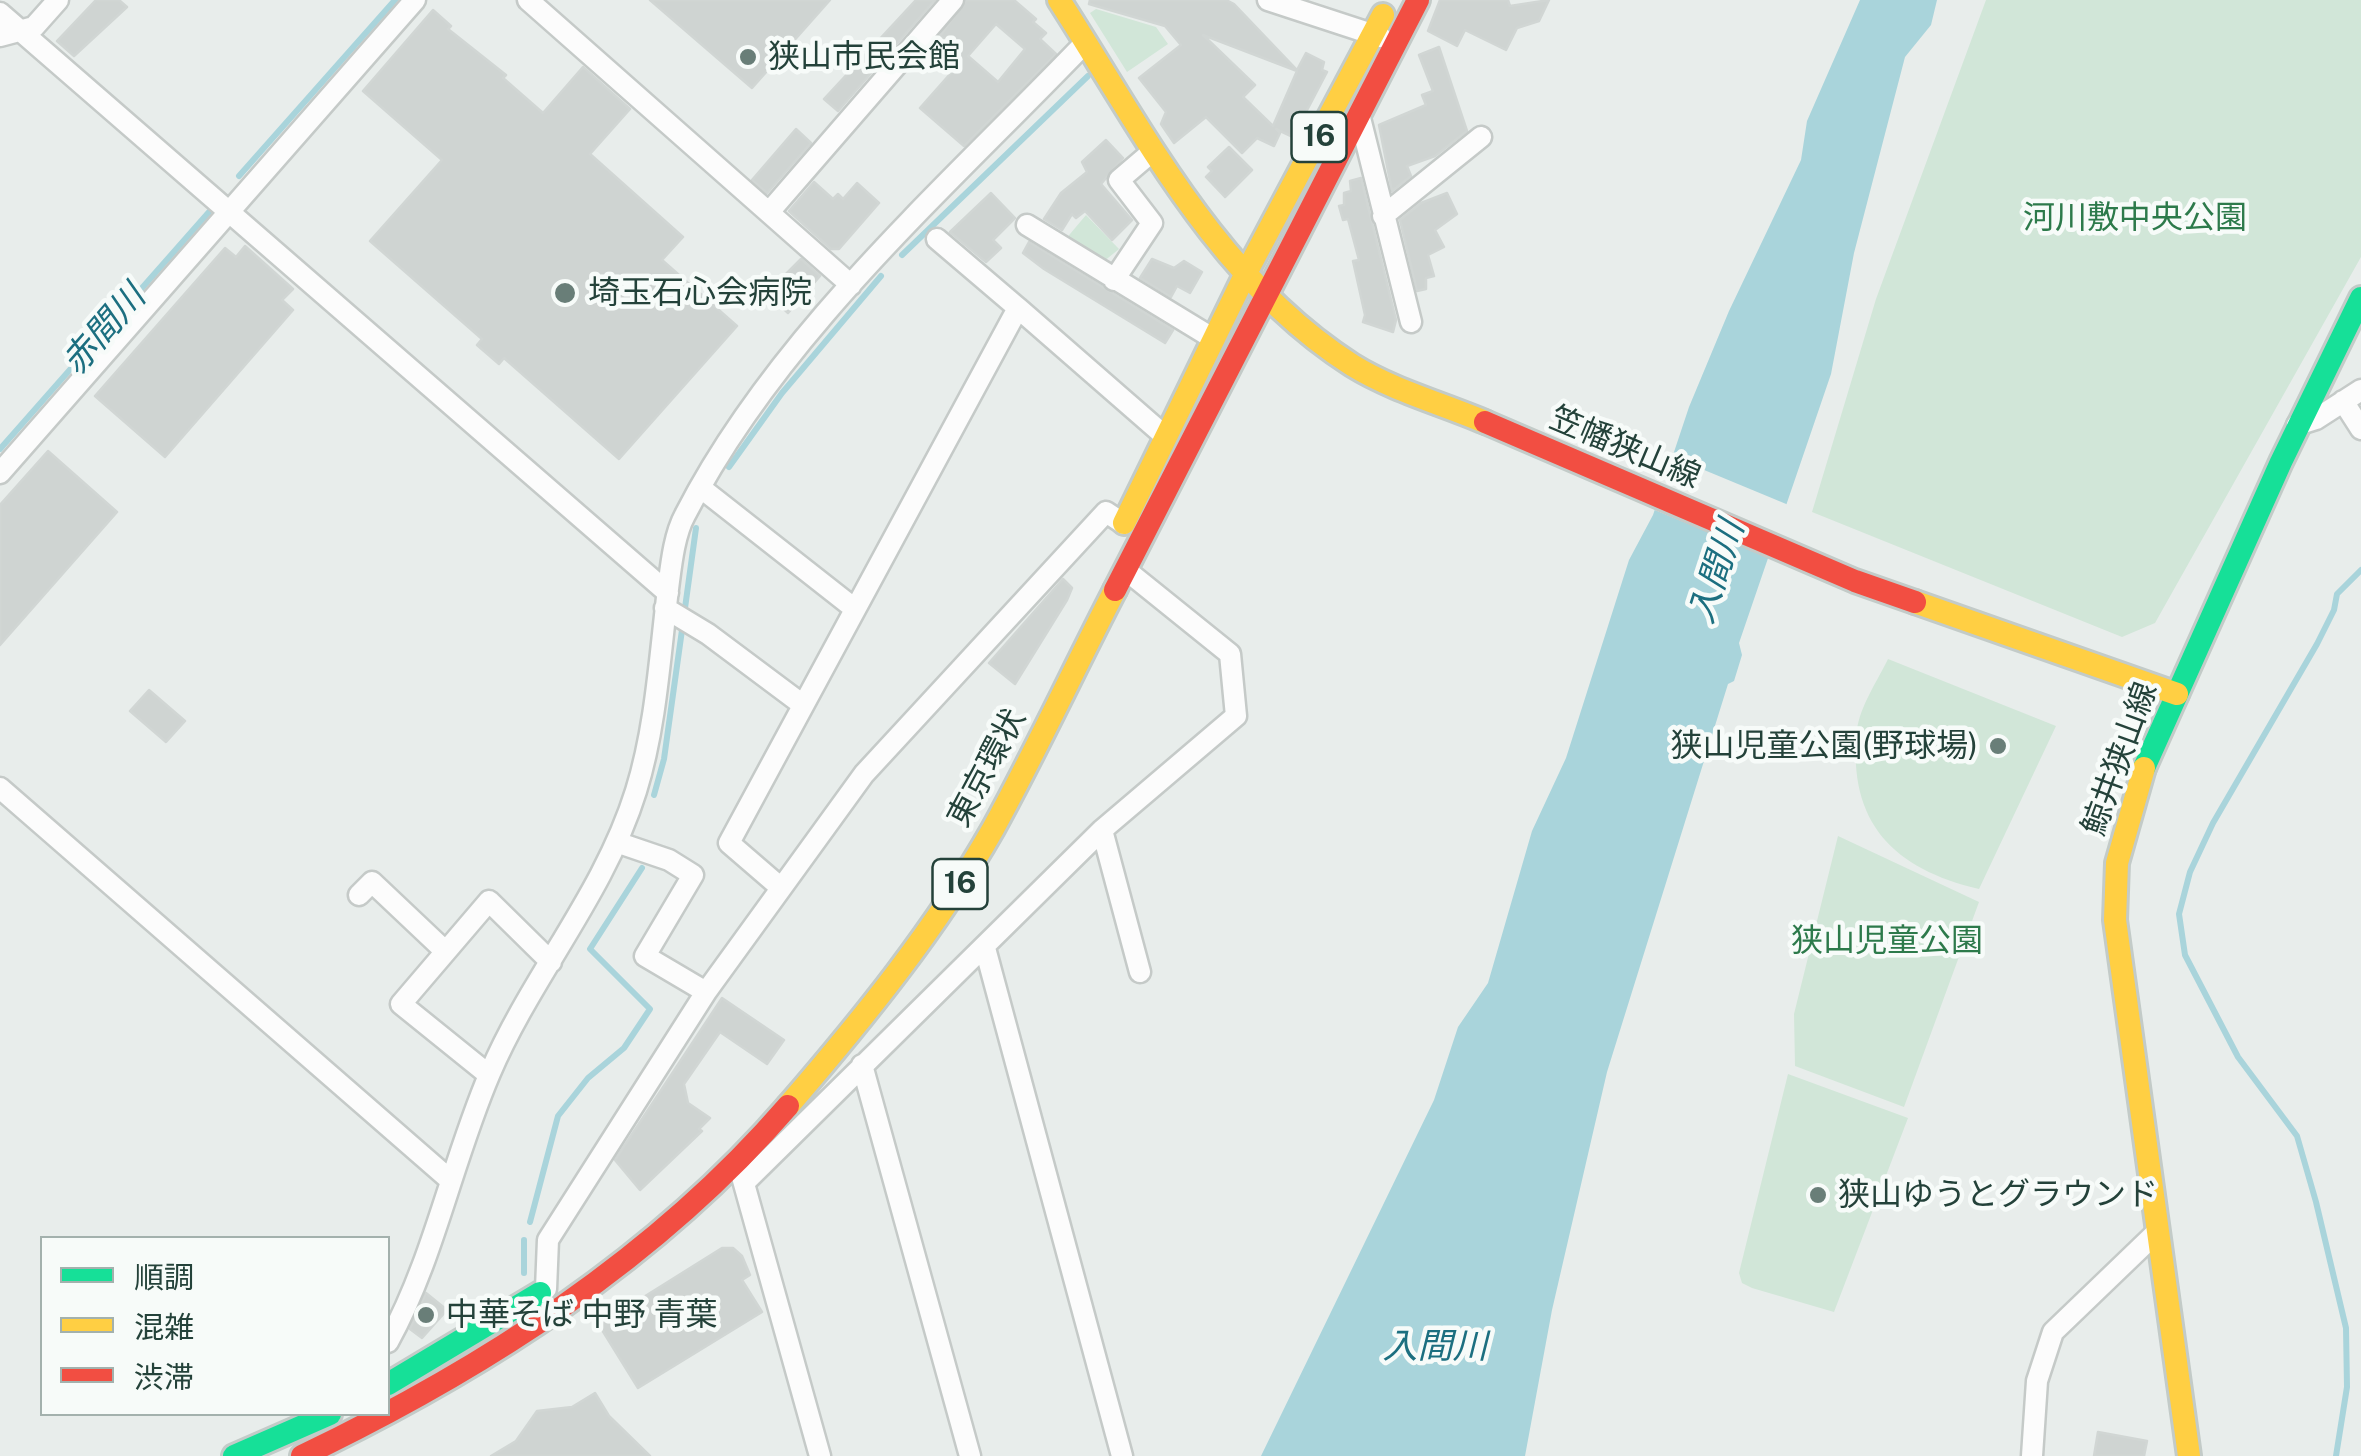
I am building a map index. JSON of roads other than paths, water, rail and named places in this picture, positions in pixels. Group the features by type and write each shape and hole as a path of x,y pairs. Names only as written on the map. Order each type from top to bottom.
{"main road":[{"name":"笠幡狭山線","path":"1058,0 1198,218 1267,299 1327,349 1417,396 1855,581 2176,694"},
{"name":"東京環状","path":"390,1383 546,1289 668,1196 748,1120 854,996 903,931 974,820 1246,273 1391,0"},
{"name":"東京環状","path":"302,1456 333,1449 500,1350 741,1172 921,944 992,830 1418,0"},
{"name":"鯨井狭山線","path":"2189,1456 2114,900 2125,830 2176,694 2297,424 2361,298"},
{"path":"234,1456 325,1416"},
{"path":"333,1449 345,1416"}],"street":[{"path":"0,36 25,31 58,0"},
{"path":"0,473 415,0"},
{"path":"528,0 850,285"},
{"path":"770,211 953,0"},
{"path":"1275,1 1398,42"},
{"path":"0,13 25,31 666,600 803,704"},
{"path":"390,1338 414,1294 449,1179 489,1074 514,1021 619,843 638,786 652,718 666,600 682,518 749,408 850,285 1086,42"},
{"path":"1360,118 1411,322"},
{"path":"1383,216 1481,136"},
{"path":"1114,280 1152,223 1119,180 1153,151"},
{"path":"1026,225 1214,339"},
{"path":"937,239 1166,436"},
{"path":"780,887 730,843 1018,308"},
{"path":"2297,424 2316,419 2352,396 2361,429"},
{"path":"701,488 856,609"},
{"path":"546,1289 548,1240 706,992 864,774 1106,512 1124,524"},
{"path":"820,1456 741,1172 862,1065 1102,830 1236,716 1230,654 1127,571"},
{"path":"0,788 449,1179"},
{"path":"1102,830 1140,972"},
{"path":"619,843 669,860 693,875 646,956 706,992"},
{"path":"358,895 372,882 445,950"},
{"path":"489,1074 401,1004 489,901 551,962"},
{"path":"985,948 1122,1456"},
{"path":"862,1065 970,1456"},
{"path":"2032,1456 2037,1381 2053,1332 2157,1232"}],"water":[{"name":"入間川","path":"1860,0 1937,0 1931,25 1905,57 1854,253 1831,374 1739,643 1742,655 1734,681 1728,684 1607,1072 1552,1310 1525,1456 1261,1456 1434,1100 1458,1027 1488,983 1532,831 1566,758 1629,560 1653,515 1689,407 1729,311 1801,160 1807,121"}],"waterway":[{"name":"赤間川","path":"239,176 395,0"},
{"path":"902,255 1088,76"},
{"name":"赤間川","path":"0,449 209,212"},
{"path":"729,467 782,393 881,276"},
{"path":"685,608 696,528"},
{"path":"2336,1456 2347,1387 2346,1328 2297,1136 2238,1057 2185,955 2179,914 2190,872 2213,823 2317,644 2334,610 2337,594 2361,570"},
{"path":"654,795 664,759 682,630"},
{"path":"530,1222 558,1116 588,1078 624,1048 650,1009 590,949 642,868"},
{"path":"524,1240 524,1273"}],"place":[{"name":"狭山市民会館","path":"748,57"},
{"name":"埼玉石心会病院","path":"565,293"},
{"name":"狭山児童公園(野球場)","path":"1998,746"},
{"name":"狭山ゆうとグラウンド","path":"1818,1195"},
{"name":"中華そば 中野 青葉","path":"426,1315"}],"park label":[{"name":"河川敷中央公園","path":"2135,218"},
{"name":"狭山児童公園","path":"1887,941"}]}
